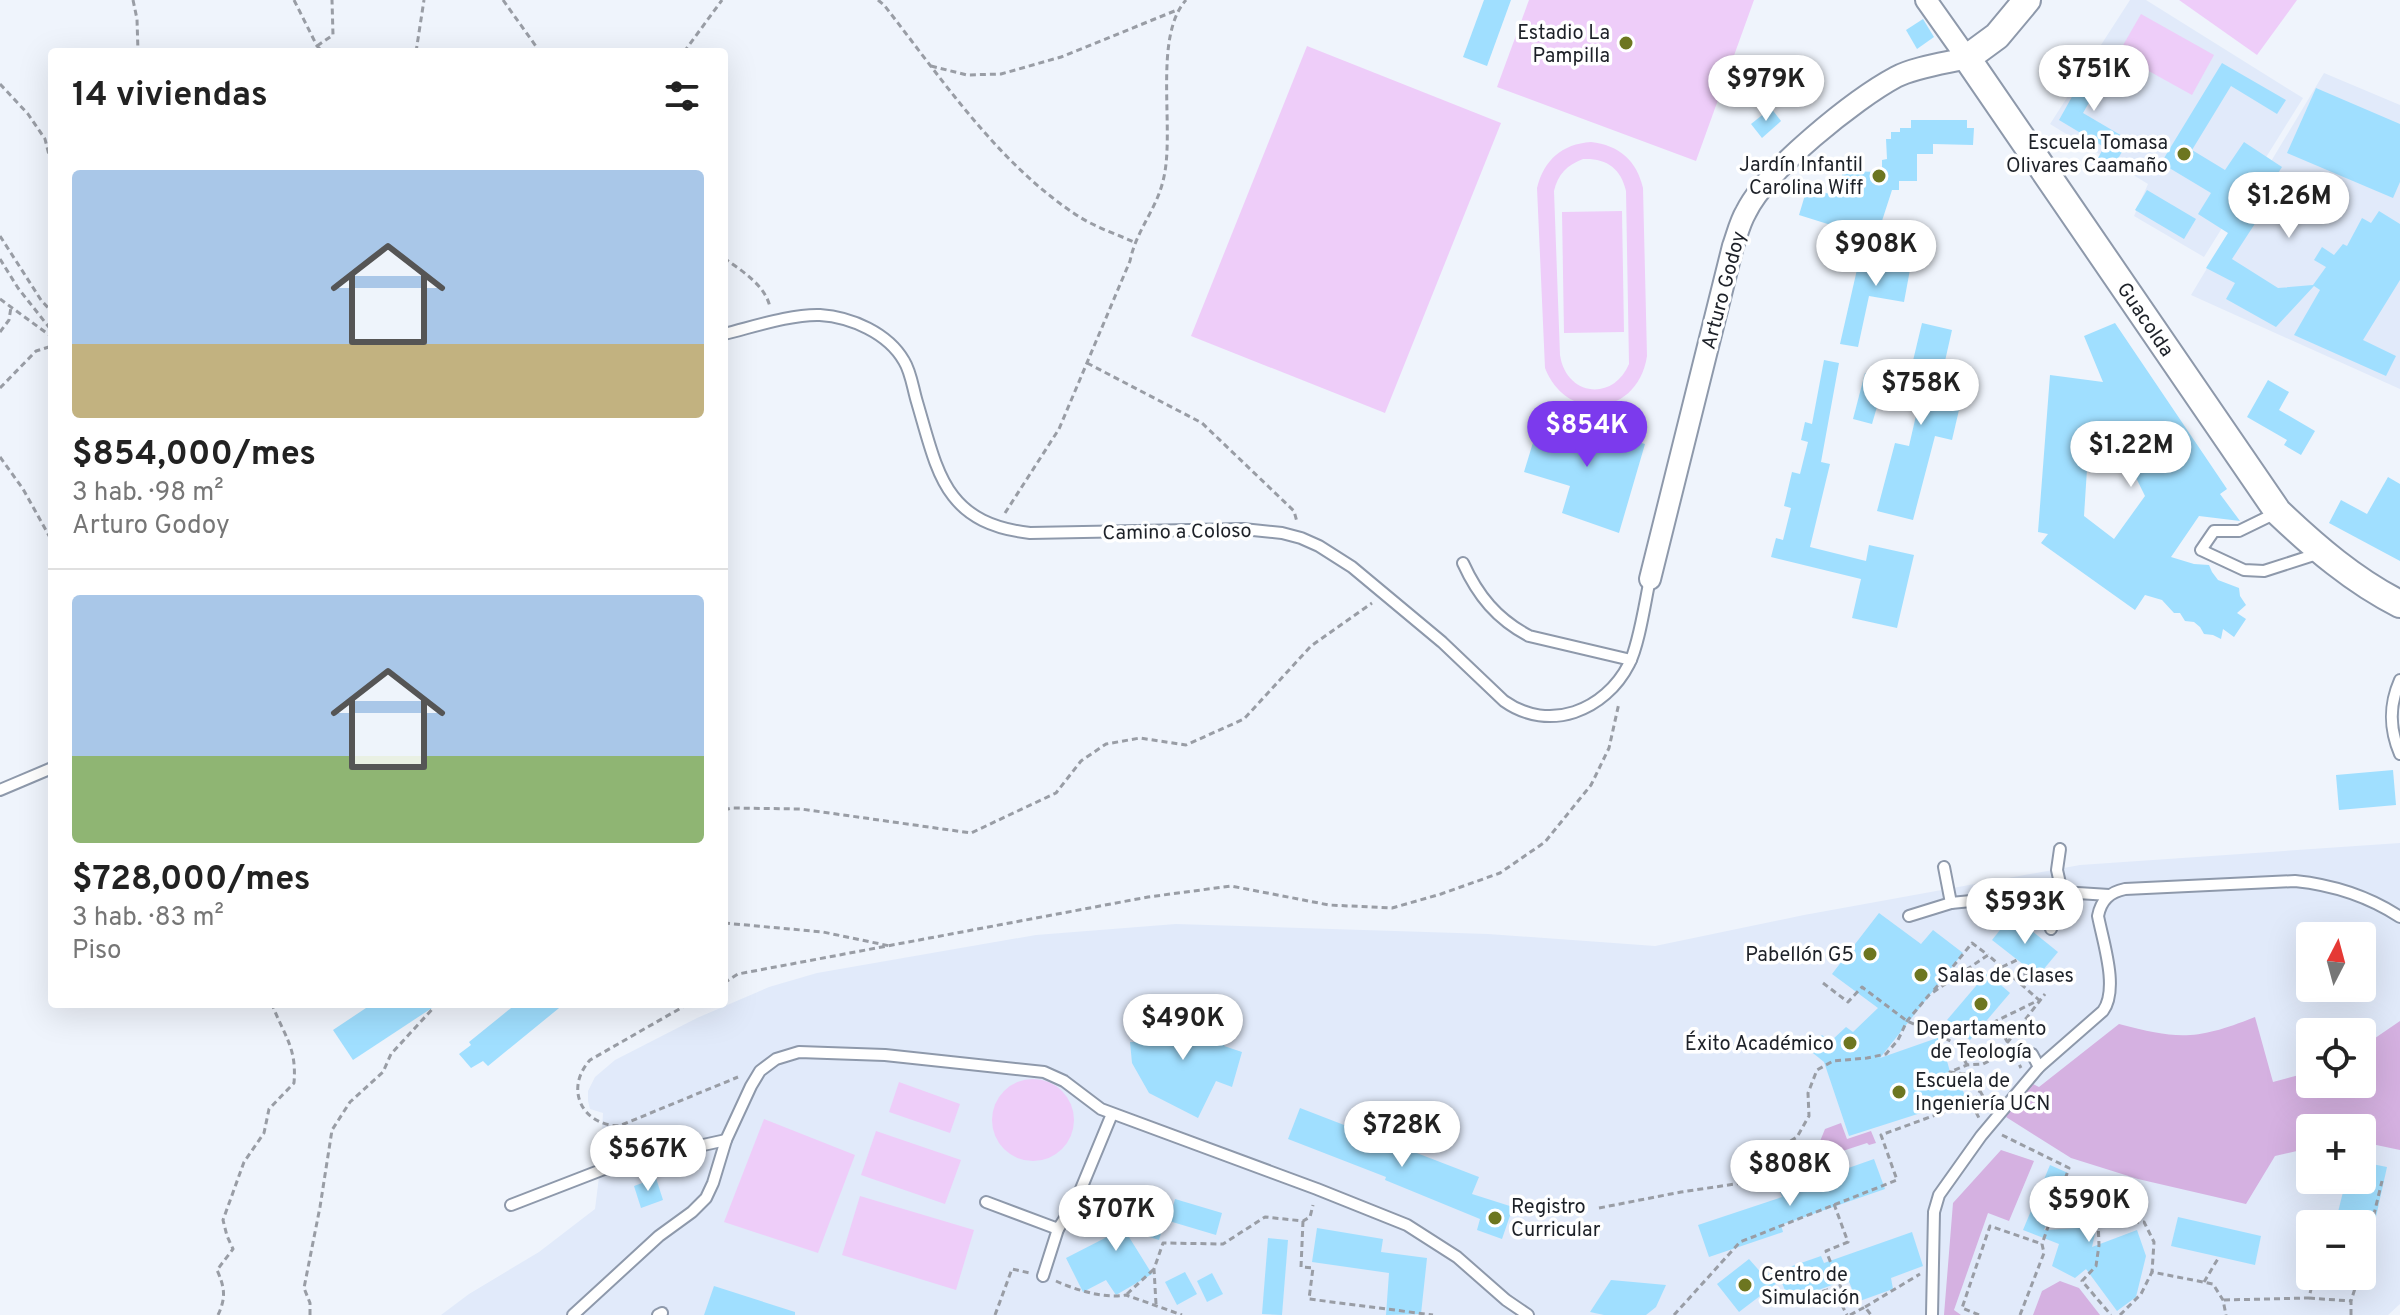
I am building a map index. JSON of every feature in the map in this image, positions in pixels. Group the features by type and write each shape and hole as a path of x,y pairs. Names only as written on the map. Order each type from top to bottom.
{"street":[{"name":"Guacolda","path":"1926,0 2278,512 2323,552 2371,588 2400,604"},
{"name":"Arturo Godoy","path":"1650,579 1733,246 1746,210 1787,160 1851,107 1898,76 1967,58 1997,36 2027,0"}],"lane":[{"name":"Camino a Coloso","path":"728,333 803,316 834,317 864,327 887,342 905,362 938,474 946,488 968,511 996,526 1030,533 1243,529 1301,538 1336,556 1384,594 1442,642 1504,701 1536,716 1568,715 1605,697 1629,664 1650,579"},
{"path":"2278,512 2239,531 2214,531 2201,550 2244,570 2264,571 2323,552"},
{"path":"1463,563 1481,598 1515,629 1529,636 1629,664"},
{"path":"2400,680 2391,714 2400,754"},
{"path":"0,790 48,770"},
{"path":"2051,929 2062,892 2057,870 2060,849"},
{"path":"1944,867 1951,903"},
{"path":"1909,916 1951,903 2062,892 2109,895 2125,889 2295,881 2354,893 2400,917"},
{"path":"1932,1315 1934,1212 1939,1195 1981,1136 2039,1067 2103,1011 2110,1000 2111,987 2098,916 2103,901 2109,895"},
{"path":"573,1315 659,1236 706,1198 726,1140 755,1078 776,1059 799,1052 885,1055 1033,1070 1064,1081 1090,1103 1112,1114 1407,1225 1435,1241 1528,1315"},
{"path":"2032,1054 2039,1067"},
{"path":"1043,1276 1058,1229 1076,1201 1112,1114"},
{"path":"511,1205 617,1164 726,1140"},
{"path":"986,1202 1058,1229"}],"path":[{"path":"133,0 138,48"},
{"path":"294,0 317,46 333,35 332,0"},
{"path":"417,48 424,0"},
{"path":"503,0 537,48"},
{"path":"687,48 722,0"},
{"path":"878,0 984,133 1038,184 1079,217 1134,242"},
{"path":"931,66 967,75 1001,74 1061,57 1177,10 1186,0"},
{"path":"996,526 1059,429 1130,261 1134,242 1163,181 1168,50 1177,10"},
{"path":"0,84 28,114 45,139 48,151"},
{"path":"0,236 48,308"},
{"path":"0,259 48,329"},
{"path":"728,261 767,295 773,323"},
{"path":"0,299 48,331"},
{"path":"0,332 9,320 11,307"},
{"path":"0,388 36,351 48,347"},
{"path":"1087,363 1202,423 1294,511 1301,538"},
{"path":"0,457 23,489 48,534"},
{"path":"728,809 801,809 971,833 1056,793 1081,761 1106,744 1140,738 1186,745 1244,719 1311,646 1384,594"},
{"path":"728,980 738,974 1148,897 1231,886 1329,905 1392,908 1441,894 1500,873 1545,842 1591,785 1609,748 1629,664"},
{"path":"728,923 823,932 892,946"},
{"path":"1599,1208 1742,1183 1765,1157 1797,1137 1809,1116 1808,1093 1817,1070 1833,1061 1886,1054 1898,1040 1907,1021 1972,943 2039,1000"},
{"path":"1929,995 1988,955"},
{"path":"2002,967 2017,960"},
{"path":"2014,978 2033,972"},
{"path":"1823,983 1848,1002 1862,987 1907,1021 1955,1043 1967,1065"},
{"path":"2007,1043 2045,994"},
{"path":"1996,1021 2039,1000"},
{"path":"218,1315 224,1306 223,1283 217,1270 233,1249 223,1220 244,1162 264,1133 269,1109 294,1083 293,1048 281,1029 273,1008"},
{"path":"310,1315 310,1303 304,1288 332,1130 350,1102 383,1072 391,1054 433,1008"},
{"path":"681,1008 597,1055 584,1067 578,1094 585,1111 592,1118 609,1125 628,1123 766,1065"},
{"path":"1674,1315 1740,1242 1897,1180 1881,1135 1971,1102 1982,1085 1974,1075 1950,1072 1967,1065 1983,1064 2000,1055 2015,1056 1992,1015"},
{"path":"1980,1091 1992,1112"},
{"path":"1971,1102 1980,1121 1985,1122"},
{"path":"1999,1134 2069,1168 2042,1244 2044,1253 2020,1315"},
{"path":"2375,1210 2382,1181"},
{"path":"1156,1304 1154,1269 1163,1243 1223,1244 1265,1217 1303,1221 1310,1217 1317,1189"},
{"path":"1834,1204 1848,1242 1826,1251 1844,1295 1838,1297"},
{"path":"2054,1210 2098,1221 2144,1222 2154,1242 2152,1272 2141,1294 2120,1315"},
{"path":"1303,1221 1301,1267 1313,1268 1309,1299 1433,1315"},
{"path":"2098,1221 2096,1266 2082,1281 2111,1315"},
{"path":"1979,1315 1962,1308 1990,1226 2042,1244"},
{"path":"2204,1282 2219,1257"},
{"path":"995,1315 1012,1269 1043,1276 1073,1289 1117,1297 1126,1295 1182,1315"},
{"path":"1126,1295 1154,1269"},
{"path":"2152,1272 2213,1284 2223,1300 2226,1315"},
{"path":"1813,1292 1809,1296 1833,1288 1849,1315 1918,1275 1932,1273"},
{"path":"2309,1298 2311,1290"},
{"path":"2351,1315 2355,1290"},
{"path":"2223,1300 2309,1298 2351,1301"},
{"path":"1865,1307 1871,1315"}],"shaded area":[{"name":"Estadio La Pampilla","path":"1529,0 1754,0 1696,161 1497,87"},
{"name":"Escuela Tomasa Olivares Caamaño","path":"2130,0 2146,0 2303,98 2204,257 2134,216 2148,184 2050,124"},
{"path":"2179,0 2297,0 2257,55"},
{"path":"2141,14 2214,55 2192,95 2118,54"},
{"path":"1307,46 1501,123 1385,413 1191,336"},
{"path":"2324,73 2400,105 2400,389 2191,295"},
{"path":"1581,143 1601,144 1625,156 1636,170 1643,188 1647,356 1641,376 1630,391 1617,401 1601,406 1585,405 1569,398 1555,386 1545,368 1537,188 1544,169 1556,155","holes":["1583,159 1599,160 1611,166 1620,176 1626,191 1629,364 1622,376 1602,389 1580,386 1571,379 1560,355 1554,191 1568,167"]},
{"path":"1622,211 1624,332 1564,333 1562,212"},
{"path":"2400,843 2400,1304 2388,1315 441,1315 469,1294 539,1252 595,1209 603,1113 590,1109 588,1101 588,1091 595,1077 615,1060 697,1018 728,1008 728,1005 769,987 817,973 1036,935 1176,924 1488,934 1655,946 1804,915 2080,865"},
{"path":"2255,1017 2273,1082 2296,1076 2296,1098 2376,1098 2376,1037 2400,1021 2400,1150 2376,1145 2376,1114 2296,1114 2296,1151 2275,1156 2246,1204 2138,1179 2071,1158 2006,1117 2029,1082 2039,1087 2119,1024 2173,1035 2218,1030"},
{"path":"1033,1079 1049,1082 1062,1091 1071,1104 1074,1120 1071,1136 1062,1149 1049,1158 1033,1161 1017,1158 1004,1149 995,1136 992,1120 995,1104 1004,1091 1017,1082"},
{"path":"899,1082 960,1104 950,1133 889,1112"},
{"path":"764,1119 855,1155 818,1253 724,1222"},
{"path":"1841,1123 1847,1139 1871,1131 1876,1143 1867,1143 1812,1161 1825,1129"},
{"path":"876,1131 961,1160 945,1204 861,1175"},
{"path":"2001,1150 2034,1161 2009,1221 1988,1213 1954,1310 1961,1315 1944,1315 1953,1203"},
{"path":"860,1196 974,1230 956,1290 842,1255"},
{"path":"2060,1281 2079,1288 2100,1315 2033,1315 2042,1291"}],"building":[{"path":"1484,0 1511,0 1487,66 1463,57"},
{"path":"1923,19 1934,37 1917,49 1906,30"},
{"path":"2097,52 2113,61 2083,113 2129,140 2113,167 2098,158 2104,147 2059,120"},
{"path":"2222,63 2286,100 2277,114 2231,86 2192,150 2225,170 2244,142 2282,167 2260,201 2267,205 2232,259 2278,288 2313,285 2326,267 2314,260 2322,247 2334,255 2343,244 2347,246 2362,218 2371,223 2379,211 2400,224 2400,280 2363,340 2396,356 2386,376 2294,335 2320,290 2314,286 2276,327 2226,299 2235,283 2206,268 2228,233 2198,214 2211,193 2161,163"},
{"path":"2316,88 2400,124 2400,182 2393,198 2287,153"},
{"path":"1771,108 1781,121 1762,138 1751,124"},
{"name":"Jardín Infantil Carolina Wiff","path":"1911,120 1967,120 1967,128 1974,128 1973,145 1933,144 1933,154 1917,154 1917,181 1899,181 1899,190 1892,190 1881,224 1871,221 1866,236 1799,215 1805,195 1811,197 1813,189 1836,196 1843,171 1882,172 1882,160 1887,159 1886,139 1891,139 1891,132 1900,132 1900,128 1911,128"},
{"path":"2147,190 2196,219 2184,239 2135,210"},
{"path":"1899,245 1914,248 1904,302 1869,296 1858,347 1840,344 1861,252 1896,260"},
{"path":"1922,323 1952,330 1938,392 1962,397 1952,440 1935,436 1913,520 1877,511 1895,443 1909,446 1926,372 1911,369"},
{"path":"2115,323 2227,489 2220,494 2240,521 2199,516 2171,557 2209,565 2218,580 2239,588 2246,605 2237,613 2246,619 2234,637 2223,629 2221,639 2204,634 2194,622 2185,621 2180,613 2174,613 2162,600 2145,595 2135,610 2041,543 2048,534 2038,532 2050,375 2103,382 2084,336","holes":["2089,438 2117,439 2145,496 2114,539 2084,516"]},
{"path":"1824,360 1839,363 1821,462 1830,464 1810,547 1866,561 1869,545 1914,555 1897,628 1852,618 1861,579 1771,557 1776,538 1783,540 1791,508 1784,506 1792,472 1800,474 1808,442 1801,440 1805,422 1812,424"},
{"path":"1865,373 1885,379 1872,424 1853,419"},
{"path":"2268,380 2289,392 2279,410 2315,431 2301,455 2284,445 2287,440 2247,417"},
{"path":"1542,413 1645,444 1619,533 1562,513 1570,486 1524,472"},
{"path":"2388,477 2400,484 2400,561 2329,523 2341,500 2367,514"},
{"path":"2393,770 2396,805 2339,810 2336,775"},
{"path":"1879,913 1921,944 1933,930 1963,953 1880,1058 1940,1037 1951,1075 1959,1080 1968,1104 1927,1111 1849,1136 1824,1062 1808,1049 1822,1035 1830,1042 1846,1027 1853,1032 1878,1008 1832,974"},
{"path":"2012,915 2058,952 2038,976 1992,940"},
{"name":"Departamento de Teología","path":"1987,973 2010,993 1970,1040 1947,1020"},
{"path":"366,1008 432,1008 353,1060 333,1030"},
{"path":"511,1008 559,1008 488,1066 483,1061 471,1068 459,1054 471,1045 469,1042"},
{"path":"1149,1010 1228,1037 1224,1046 1242,1052 1232,1087 1216,1081 1198,1118 1149,1093 1132,1063 1130,1042 1139,1042"},
{"path":"1300,1108 1479,1177 1472,1194 1513,1207 1502,1239 1477,1230 1480,1219 1385,1180 1386,1177 1288,1139"},
{"path":"1874,1159 1885,1189 1781,1225 1783,1232 1709,1257 1698,1225 1782,1197 1780,1192"},
{"path":"2050,1165 2068,1173 2044,1230 2079,1228 2090,1185 2105,1189 2092,1247 2137,1230 2146,1256 2136,1297 2117,1311 2086,1269 2075,1278 2052,1266 2059,1244 2023,1230"},
{"path":"2376,1165 2387,1167 2376,1217 2376,1210 2338,1210 2342,1194 2376,1194"},
{"path":"656,1178 663,1200 641,1208 634,1186"},
{"path":"1175,1199 1222,1213 1216,1235 1169,1221"},
{"path":"1117,1206 1165,1220 1159,1240 1124,1229 1152,1274 1116,1295 1106,1280 1083,1292 1066,1258 1107,1237"},
{"path":"2178,1217 2261,1236 2255,1265 2171,1246"},
{"path":"1317,1228 1383,1239 1381,1252 1427,1258 1421,1314 1386,1315 1389,1273 1312,1262"},
{"path":"1912,1232 1923,1266 1891,1278 1893,1289 1857,1302 1848,1279 1789,1301 1781,1280 1739,1312 1717,1284 1749,1259 1764,1276 1821,1256 1824,1263"},
{"path":"1268,1238 1288,1240 1282,1315 1262,1314"},
{"path":"1185,1272 1197,1294 1177,1305 1165,1282"},
{"path":"1212,1273 1223,1294 1207,1302 1197,1281"},
{"path":"1611,1280 1666,1285 1656,1307 1646,1315 1590,1312"},
{"path":"714,1286 795,1312 795,1315 704,1315"}],"place":[{"name":"Estadio La Pampilla","path":"1626,43"},
{"name":"Escuela Tomasa Olivares Caamaño","path":"2184,154"},
{"name":"Jardín Infantil Carolina Wiff","path":"1879,176"},
{"name":"Pabellón G5","path":"1870,954"},
{"name":"Salas de Clases","path":"1921,975"},
{"name":"Departamento de Teología","path":"1981,1004"},
{"name":"Éxito Académico","path":"1850,1043"},
{"name":"Escuela de Ingeniería UCN","path":"1899,1092"},
{"name":"Registro Curricular","path":"1495,1218"},
{"name":"Centro de Simulación","path":"1745,1285"}]}
